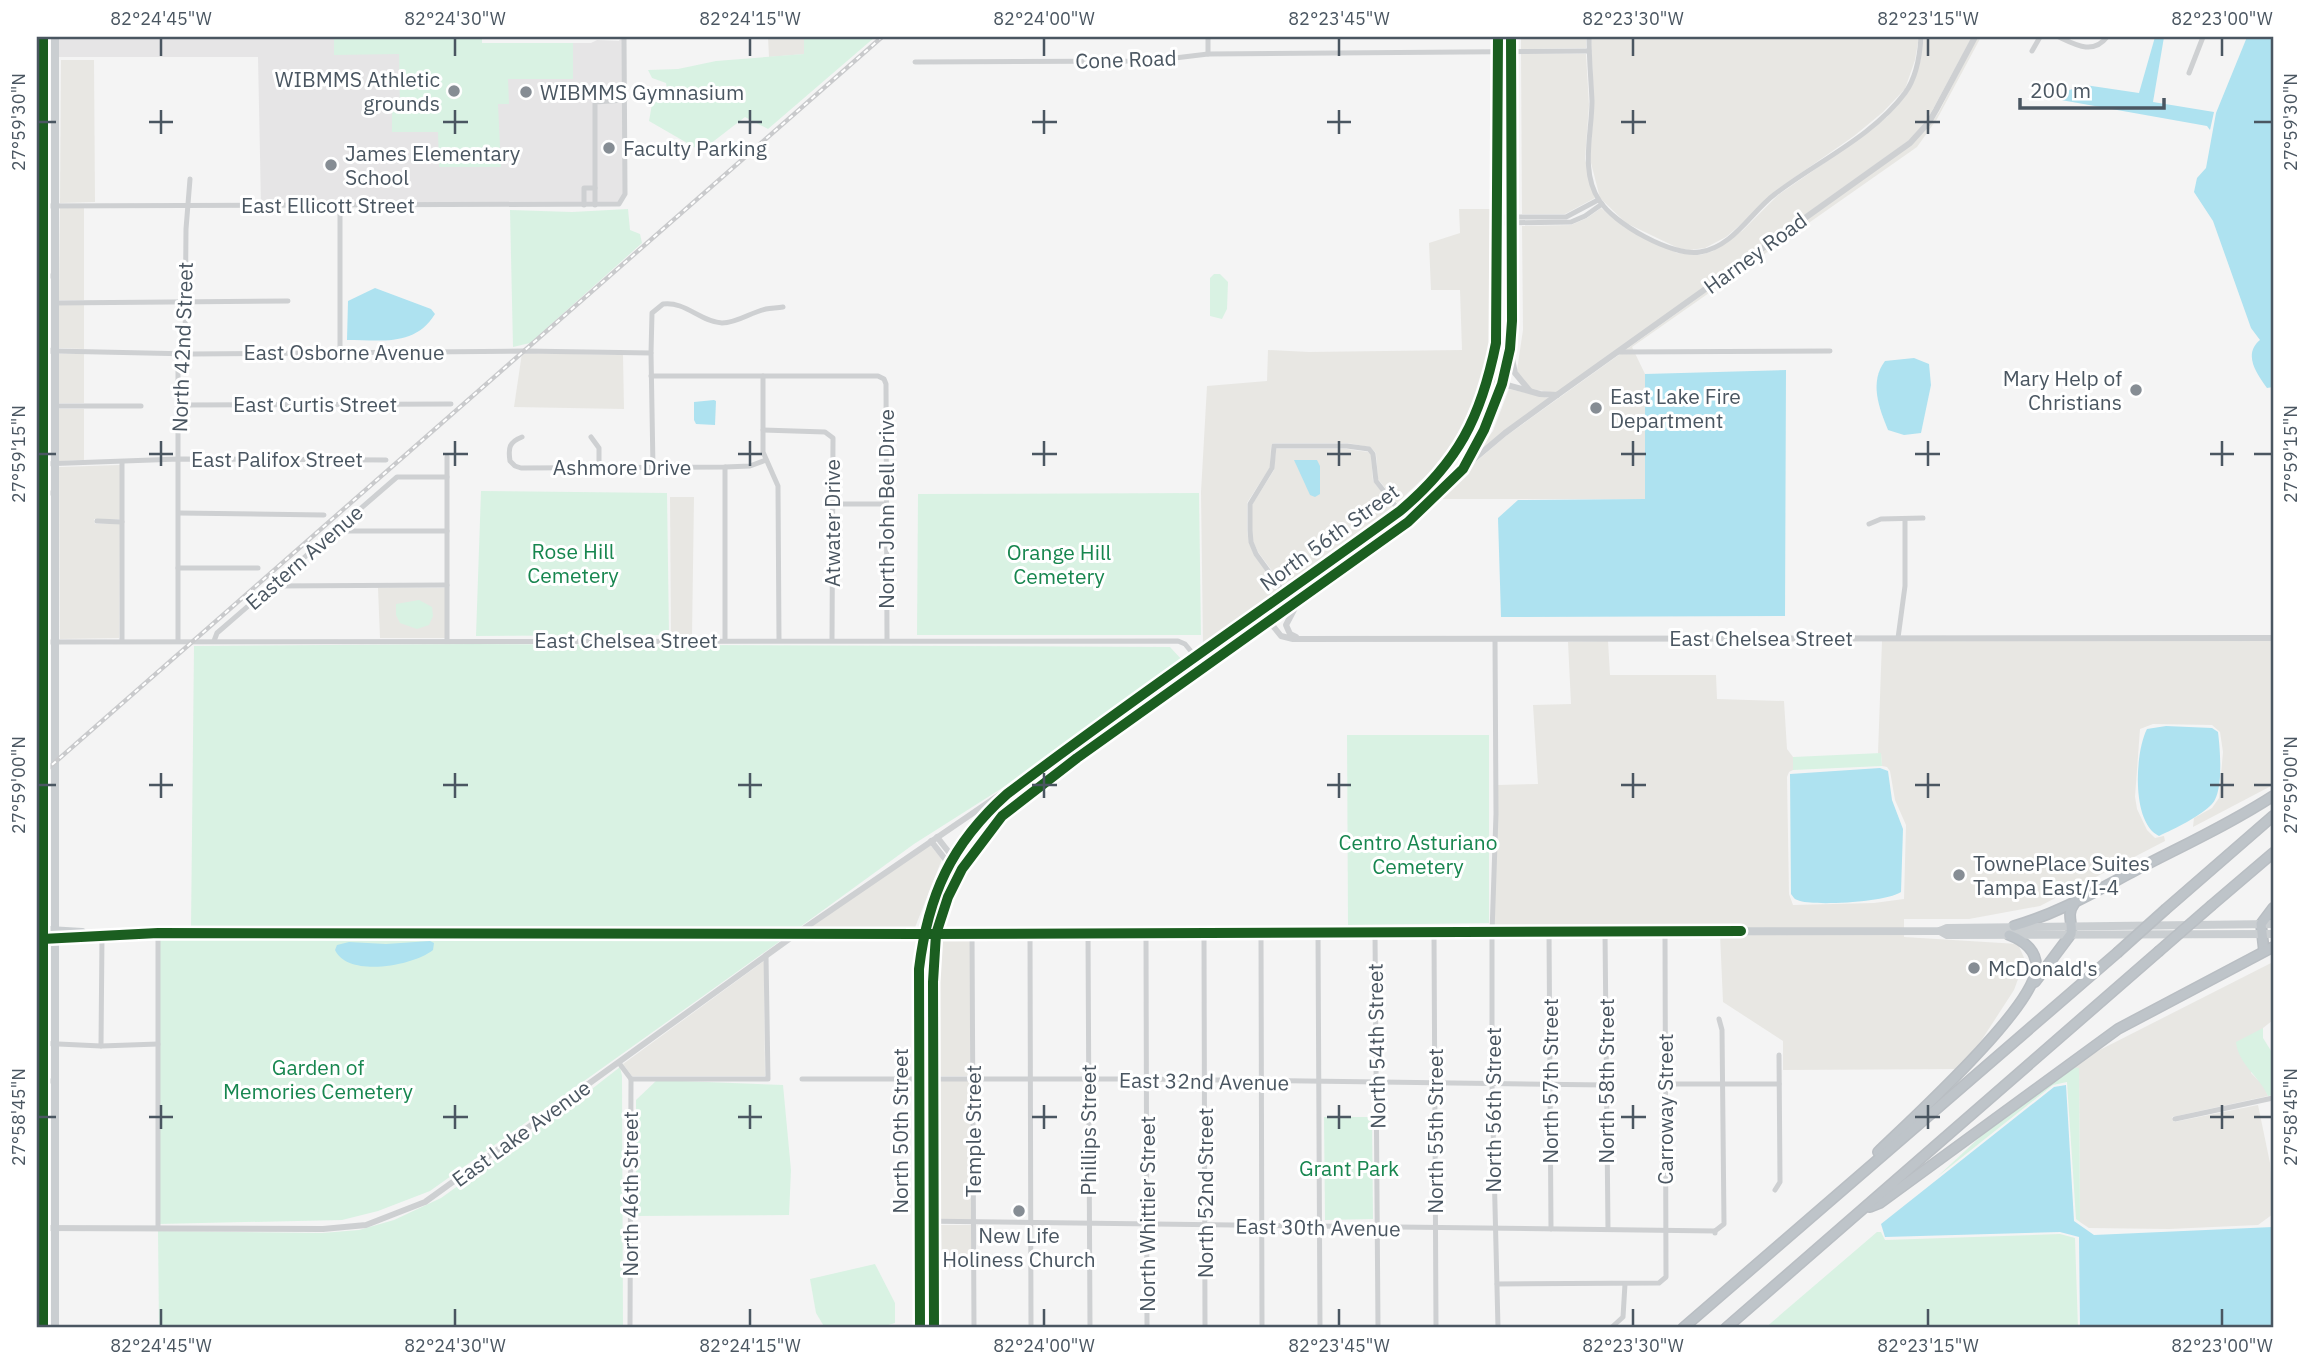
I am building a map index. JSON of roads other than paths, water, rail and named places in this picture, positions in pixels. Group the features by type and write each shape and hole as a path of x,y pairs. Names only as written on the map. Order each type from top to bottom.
{"highway":[{"path":"2010,1014 2028,989 2035,974 2036,962 2029,946 2012,930 2074,904 2241,816 2273,796"},
{"path":"1683,1328 2273,816"},
{"path":"1726,1328 2273,853"},
{"path":"1817,1212 1967,1064 2010,1014 2072,930 2069,911 2074,904"},
{"path":"1859,1212 1880,1203 2118,1029 2269,949 2262,929 2273,908"}],"main road":[{"path":"43,37 40,206 42,464 39,493 42,522 40,1081 43,1153 40,1228 43,1324"},
{"path":"55,37 55,1324"},
{"name":"North 56th Street","path":"924,934 937,890 951,861 982,816 1053,759 1127,705 1400,511 1420,494 1451,459 1469,432 1488,380 1496,343 1498,37"},
{"name":"North 56th Street","path":"1037,787 1408,522 1463,469 1488,420 1502,384 1510,349 1510,37"},
{"path":"43,91 54,119"},
{"path":"43,113 48,118 54,135"},
{"path":"1077,758 1079,746 1121,716 1127,705"},
{"name":"North 50th Street","path":"934,1328 933,982 936,934 948,897 962,869 1002,816 1037,787"},
{"path":"40,934 1940,931 1947,935 2012,930 2262,929 2273,924"},
{"path":"2262,929 2273,934"},
{"name":"North 50th Street","path":"920,1328 919,969 924,934"}],"street":[{"path":"594,205 595,102 625,100 624,37"},
{"path":"1208,37 1208,54"},
{"path":"1589,37 1592,105 1588,159 1600,202 1625,225 1678,250 1700,252 1712,248 1740,229 1776,193 1885,115 1907,90 1918,61 1921,37"},
{"name":"Harney Road","path":"1463,469 1505,433 1557,395 1910,143 1937,110 1975,37"},
{"path":"2032,51 2040,37"},
{"path":"2059,37 2088,48 2096,47 2107,37"},
{"path":"2189,73 2203,37"},
{"name":"Cone Road","path":"915,62 1150,61 1208,54 1589,51"},
{"name":"East Ellicott Street","path":"40,206 619,204 625,194 625,100"},
{"name":"North 42nd Street","path":"178,641 178,360 185,349 186,229 190,179"},
{"path":"584,205 584,188 595,188"},
{"path":"1498,220 1571,222 1585,216 1600,202"},
{"path":"340,206 340,352"},
{"path":"40,276 54,276"},
{"path":"54,303 288,302"},
{"path":"653,468 652,313 663,304 678,305 722,323 742,319 764,309 783,307"},
{"path":"1510,349 1515,373 1530,391"},
{"name":"East Osborne Avenue","path":"40,350 181,353 651,353"},
{"path":"1617,352 1830,351"},
{"path":"651,376 763,376 763,452 778,486 779,640"},
{"name":"North John Bell Drive","path":"763,376 878,376 884,379 887,640"},
{"path":"1488,380 1557,395"},
{"name":"East Curtis Street","path":"179,405 451,404"},
{"path":"54,406 141,405"},
{"name":"Atwater Drive","path":"763,430 825,432 833,438 832,640"},
{"name":"Ashmore Drive","path":"522,437 513,440 509,446 510,461 515,467 725,467 750,466 766,460"},
{"path":"592,437 599,448 599,467"},
{"path":"1285,594 1256,554 1250,530 1250,504 1272,468 1274,446 1347,446 1369,449 1373,454 1376,481 1408,522"},
{"path":"447,457 447,641"},
{"name":"East Palifox Street","path":"42,464 179,459 386,460"},
{"path":"122,462 122,641"},
{"path":"725,467 725,640"},
{"name":"Eastern Avenue","path":"214,640 217,633 397,477 447,477"},
{"path":"39,493 54,493"},
{"path":"832,505 887,504"},
{"path":"179,513 324,515"},
{"path":"1869,524 1881,519 1923,519"},
{"path":"1898,638 1905,586 1905,519"},
{"path":"42,522 54,521"},
{"path":"97,521 122,522"},
{"path":"334,531 447,531"},
{"path":"42,565 54,565"},
{"path":"178,568 258,568"},
{"path":"272,586 447,585"},
{"path":"1299,602 1286,625 1290,634 1301,639"},
{"name":"East Chelsea Street","path":"1261,611 1284,638 1301,639 2273,638"},
{"name":"North 56th Street","path":"1495,639 1496,814 1492,933 1492,1084 1498,1328"},
{"name":"East Chelsea Street","path":"40,642 1178,641 1205,667"},
{"path":"42,733 54,733"},
{"path":"962,869 951,861 934,839 1053,759"},
{"path":"42,836 53,836"},
{"name":"East Lake Avenue","path":"40,1228 323,1229 366,1225 425,1202 796,934 934,839"},
{"name":"Phillips Street","path":"1088,932 1090,1328"},
{"name":"North Whittier Street","path":"1146,932 1147,1328"},
{"name":"North 52nd Street","path":"1203,932 1205,1328"},
{"path":"1261,932 1262,1328"},
{"path":"1318,932 1320,1328"},
{"name":"North 57th Street","path":"1549,932 1551,1229"},
{"name":"North 58th Street","path":"1605,932 1608,1229"},
{"name":"Carroway Street","path":"1625,1284 1659,1283 1665,1276 1665,932"},
{"path":"158,933 158,1228"},
{"name":"Temple Street","path":"972,933 974,1328"},
{"path":"1030,933 1031,1328"},
{"name":"North 54th Street","path":"1375,933 1378,1328"},
{"name":"North 55th Street","path":"1434,933 1436,1328"},
{"path":"101,1046 102,935"},
{"path":"619,1063 631,1079 768,1079 766,956"},
{"path":"1719,1019 1722,1030 1722,1084"},
{"path":"40,1043 101,1046 158,1044"},
{"path":"1775,1190 1780,1182 1779,1055"},
{"name":"North 46th Street","path":"630,1328 631,1079"},
{"name":"East 32nd Avenue","path":"802,1079 1146,1079 1606,1085"},
{"path":"40,1081 54,1081"},
{"path":"1665,1084 1779,1084"},
{"name":"East 30th Avenue","path":"920,1222 1715,1232 1724,1224 1722,1084"},
{"path":"2175,1119 2273,1098"},
{"path":"43,1153 54,1153"},
{"path":"1497,1284 1625,1284 1623,1317 1611,1328"},
{"path":"43,1324 55,1324"}],"water":[{"path":"2155,37 2164,37 2153,102 2214,112 2210,130 2207,126 2061,100 2063,92 2085,85 2139,93"},
{"path":"2247,37 2273,37 2273,387 2267,388 2253,364 2252,351 2260,340 2251,328 2213,221 2194,192 2197,178 2206,168 2216,113"},
{"path":"375,288 431,309 435,314 427,325 407,337 347,340 348,301"},
{"path":"1914,358 1929,364 1931,385 1921,433 1904,435 1888,430 1877,395 1877,378 1885,361"},
{"path":"1786,370 1785,616 1501,617 1498,518 1518,500 1645,499 1645,374"},
{"path":"714,400 715,425 696,424 694,402"},
{"path":"1294,460 1317,460 1320,466 1320,494 1315,497 1310,495"},
{"path":"2166,726 2212,728 2218,732 2220,780 2216,798 2207,809 2159,836 2150,829 2144,817 2138,770 2147,729"},
{"path":"1880,768 1888,771 1892,800 1903,829 1901,892 1851,902 1821,903 1796,899 1791,894 1790,774"},
{"path":"349,942 386,944 434,943 433,950 424,956 381,967 353,964 342,959 335,950 337,945"},
{"path":"2066,1085 2074,1221 2094,1235 2273,1227 2273,1328 2080,1328 2079,1237 2060,1232 1885,1237 1881,1224 2054,1087"}],"railway":[{"path":"37,778 882,37"}],"place":[{"name":"WIBMMS Athletic grounds","path":"454,91"},
{"name":"WIBMMS Gymnasium","path":"526,92"},
{"name":"Faculty Parking","path":"609,148"},
{"name":"James Elementary School","path":"331,165"},
{"name":"Mary Help of Christians","path":"2136,390"},
{"name":"East Lake Fire Department","path":"1596,408"},
{"name":"TownePlace Suites Tampa East/I-4","path":"1959,875"},
{"name":"McDonald's","path":"1974,968"},
{"name":"New Life Holiness Church","path":"1019,1211"}],"park label":[{"name":"Rose Hill Cemetery","path":"573,563"},
{"name":"Orange Hill Cemetery","path":"1059,564"},
{"name":"Centro Asturiano Cemetery","path":"1418,854"},
{"name":"Garden of Memories Cemetery","path":"318,1079"},
{"name":"Grant Park","path":"1349,1168"}]}
